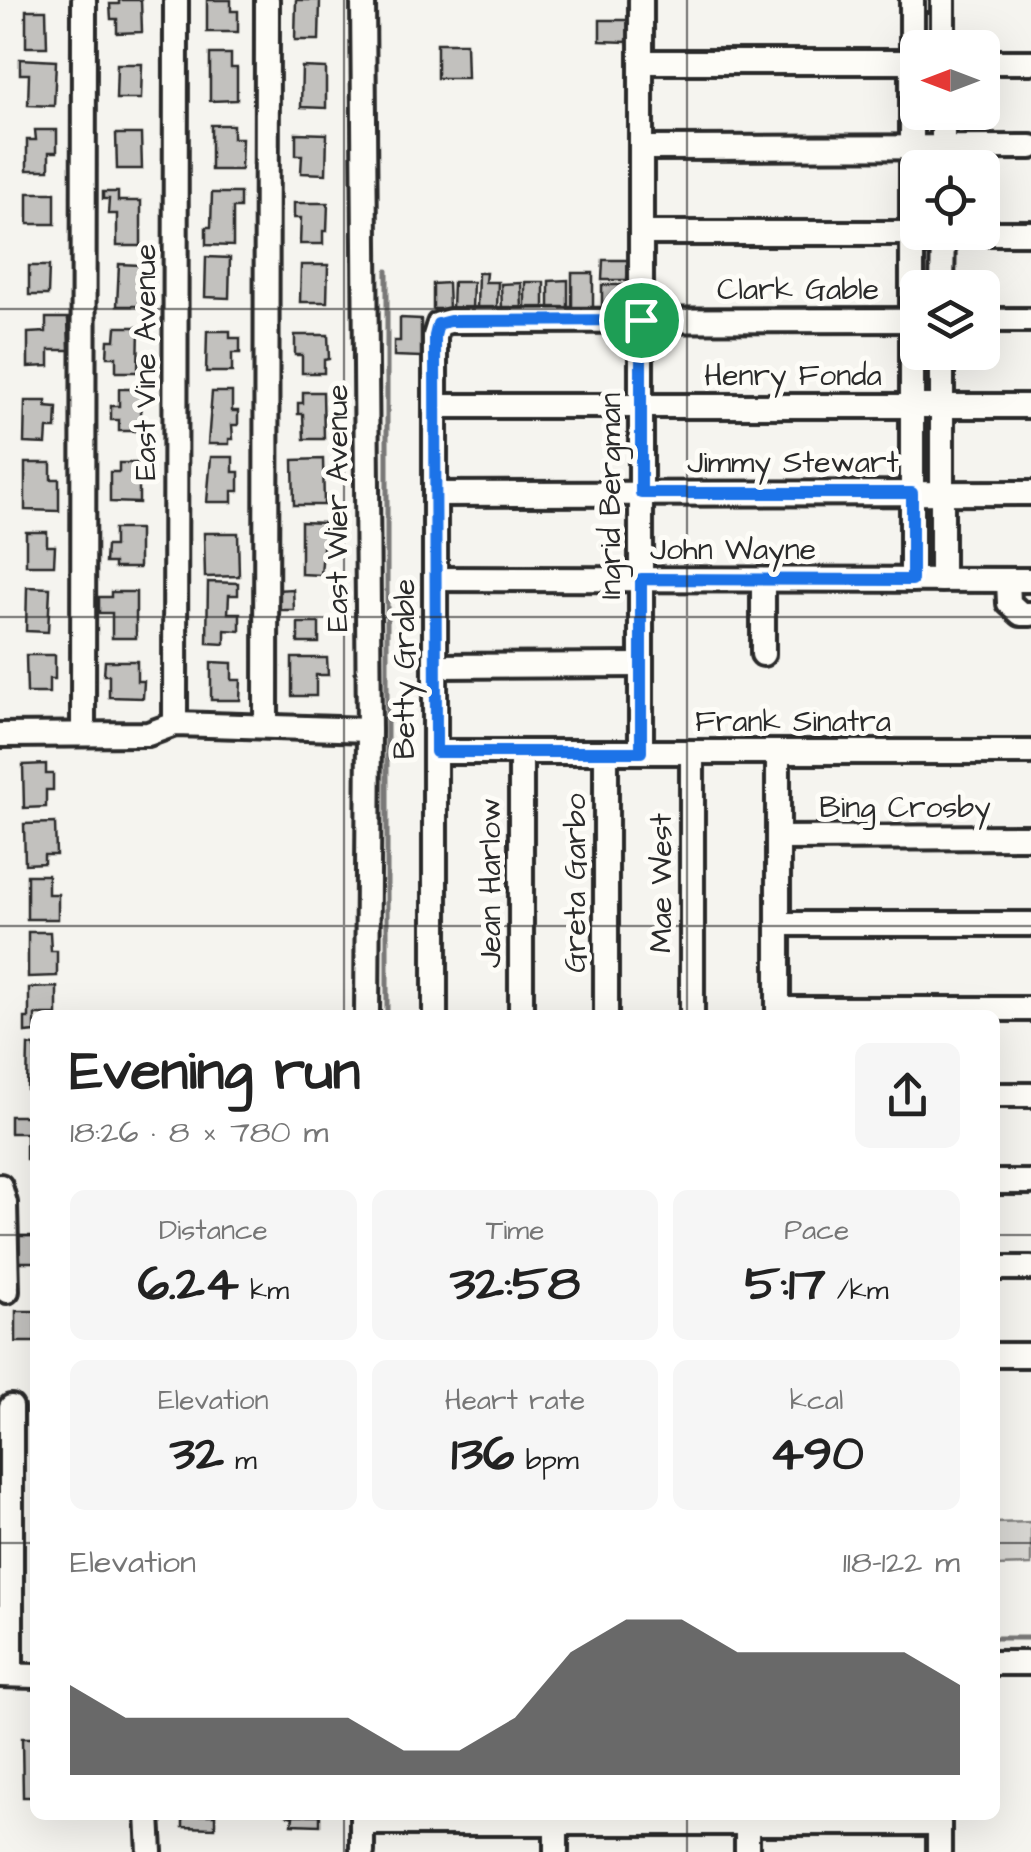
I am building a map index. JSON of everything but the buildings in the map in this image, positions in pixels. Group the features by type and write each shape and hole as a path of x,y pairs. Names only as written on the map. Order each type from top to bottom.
{"street":[{"path":"83,734 84,0"},
{"name":"East Vine Avenue","path":"175,724 176,0"},
{"path":"266,725 267,0"},
{"name":"East Wier Avenue","path":"363,0 369,730 367,1010"},
{"name":"Ingrid Bergman","path":"641,0 641,752"},
{"path":"912,0 913,30"},
{"path":"943,0 943,30"},
{"path":"641,62 900,62"},
{"path":"1000,62 1031,62"},
{"path":"912,148 913,130"},
{"path":"641,148 918,150"},
{"path":"1000,152 1031,148"},
{"path":"641,233 900,233"},
{"path":"1000,233 1031,233"},
{"name":"Clark Gable","path":"438,324 900,320"},
{"path":"1000,320 1031,320"},
{"name":"Betty Grable","path":"436,1010 438,324"},
{"path":"912,580 913,370"},
{"path":"942,370 942,580"},
{"name":"Henry Fonda","path":"435,406 1031,406"},
{"name":"Jimmy Stewart","path":"435,494 1031,493"},
{"name":"John Wayne","path":"435,579 1019,580"},
{"path":"763,580 763,654"},
{"path":"1019,580 1009,603 1021,614 1031,614"},
{"path":"436,666 641,665"},
{"path":"0,735 148,734 175,724 369,730"},
{"name":"Frank Sinatra","path":"436,752 1031,752"},
{"name":"Jean Harlow","path":"521,752 521,1010"},
{"name":"Greta Garbo","path":"606,752 606,1010"},
{"name":"Mae West","path":"692,752 692,1010"},
{"path":"778,752 778,1010"},
{"name":"Bing Crosby","path":"778,838 1031,838"},
{"path":"778,924 1031,924"},
{"path":"947,1010 1031,1009"},
{"path":"1000,1095 1031,1095"},
{"path":"1000,1182 1031,1182"},
{"path":"0,1186 6,1203 7,1290"},
{"path":"1000,1268 1031,1268"},
{"path":"1000,1355 1031,1355"},
{"path":"6,1675 10,1408"},
{"path":"1000,1663 1031,1663"},
{"path":"148,1820 150,1852"},
{"path":"362,1820 362,1852"},
{"path":"401,1820 556,1824 939,1823 939,1852"},
{"path":"556,1824 556,1852"},
{"path":"747,1824 747,1852"}],"shaded area":[{"path":"1031,1522 1031,1565 1000,1566 1000,1523"}],"waterway":[{"path":"387,271 387,1010"},
{"path":"1000,1638 1031,1638"}],"route":[{"path":"641,320 641,493 912,493 912,580 641,579 641,752 436,752 438,324 641,320"}]}
